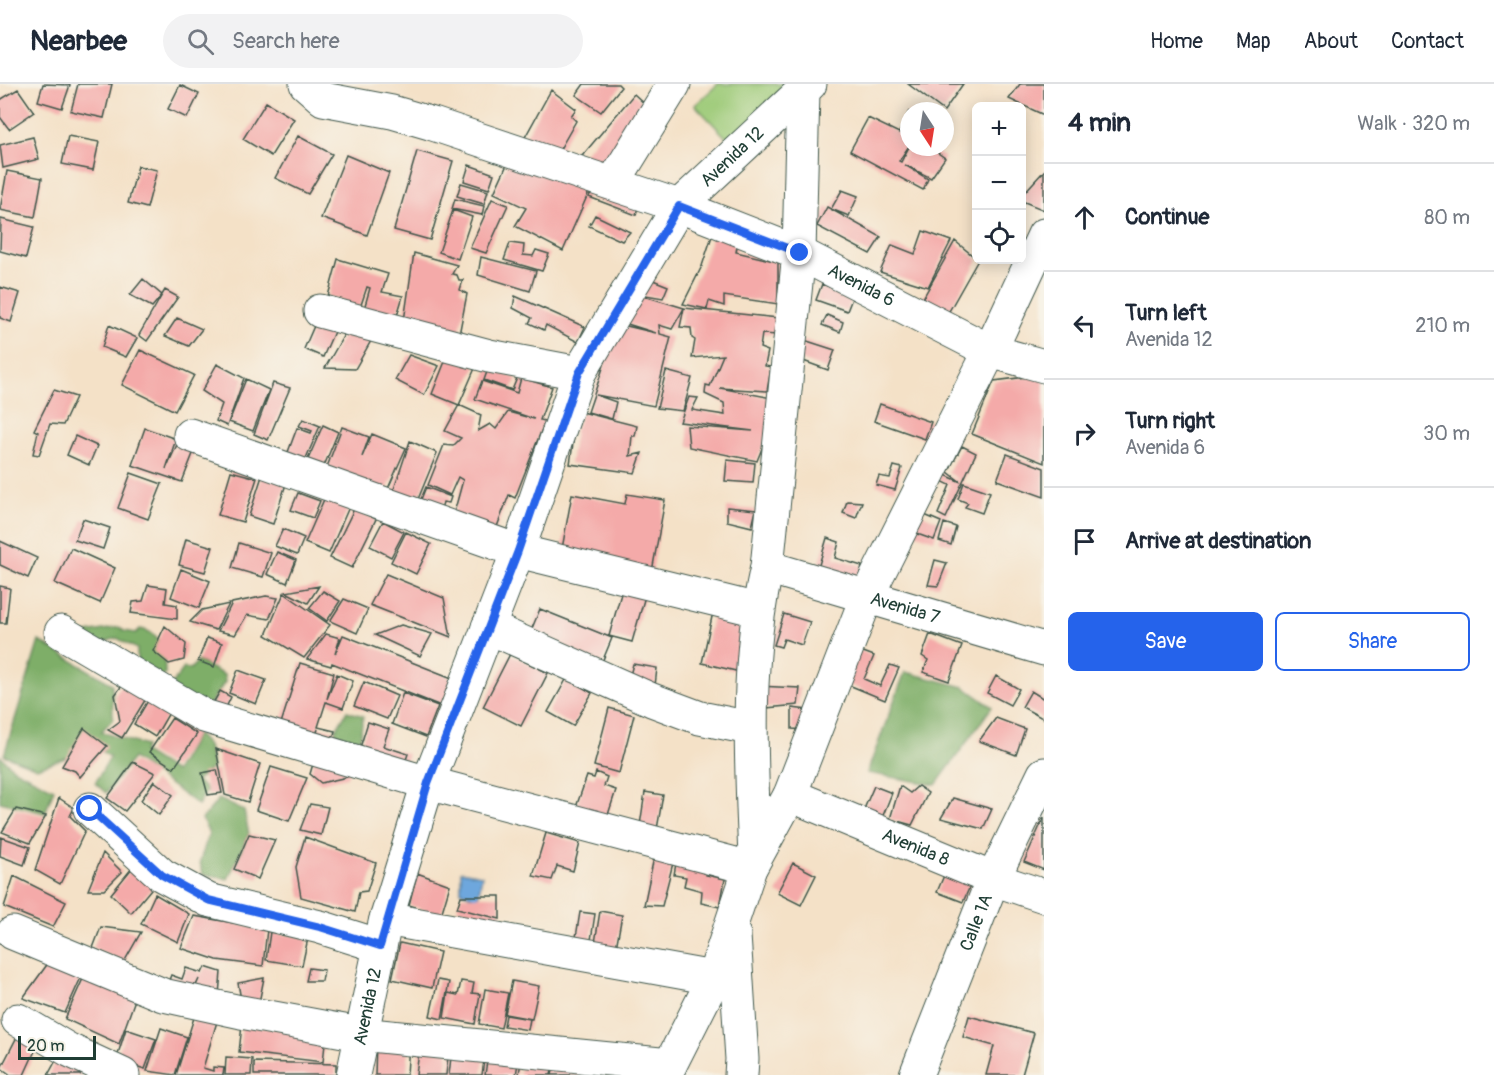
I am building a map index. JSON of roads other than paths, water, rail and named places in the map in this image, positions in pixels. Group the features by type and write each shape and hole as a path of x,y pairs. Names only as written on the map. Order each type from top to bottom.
{"street":[{"name":"Avenida 6","path":"306,84 323,99 392,112 679,206 800,253 990,351 1044,366"},
{"path":"613,183 675,84"},
{"path":"753,863 750,728 758,610 767,567 800,253 806,87"},
{"name":"Avenida 12","path":"353,1075 383,933 428,783 518,551 579,373 679,206 806,87"},
{"path":"13,933 163,995 360,1034 667,1070 713,978 753,863 790,795 867,596 990,351 1044,235"},
{"path":"320,311 489,356 579,373"},
{"path":"190,435 518,551 758,610"},
{"name":"Avenida 7","path":"767,567 1044,650"},
{"path":"488,627 652,700 700,718 750,728"},
{"path":"61,632 204,716 428,783 753,863"},
{"name":"Calle 1A","path":"916,1075 993,879 1044,774"},
{"name":"Avenida 8","path":"790,795 993,879 1044,896"},
{"path":"90,809 162,875 208,900 320,927 383,933 713,978"},
{"path":"733,918 742,1059 741,1075"},
{"path":"18,1020 69,1050 123,1075"}],"water":[{"path":"461,871 482,875 478,899 461,891"}]}
